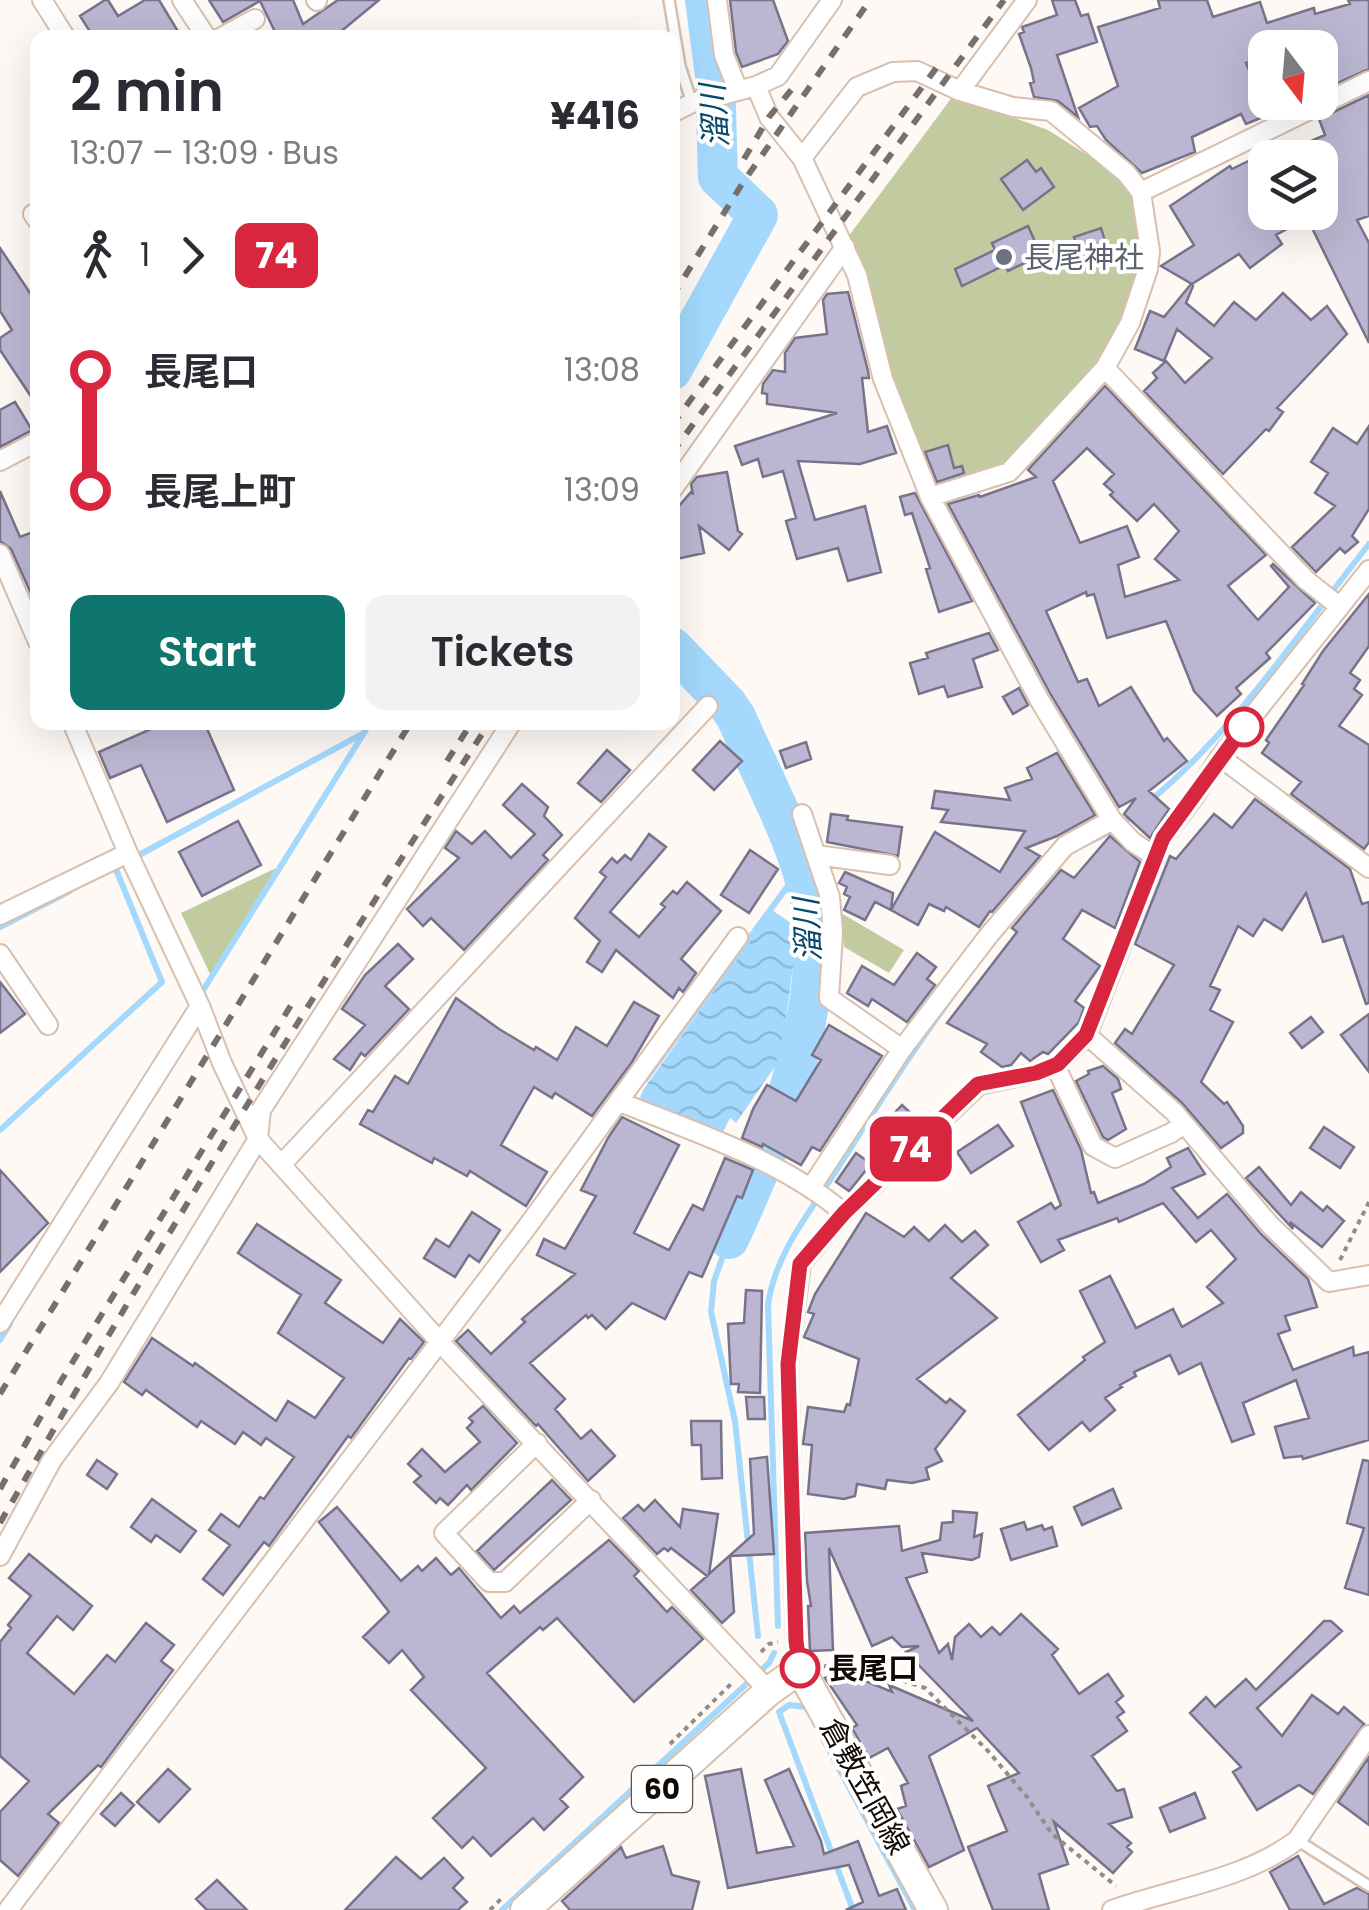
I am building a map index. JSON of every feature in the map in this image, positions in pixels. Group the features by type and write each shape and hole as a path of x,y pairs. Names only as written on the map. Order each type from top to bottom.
{"main road":[{"name":"60","path":"525,1910 757,1677 800,1668"},
{"name":"倉敷笠岡線","path":"800,1668 932,1910"}],"street":[{"path":"42,0 61,30"},
{"path":"182,0 202,30"},
{"path":"716,0 725,94"},
{"path":"680,110 778,76 832,0"},
{"path":"960,92 1026,0"},
{"path":"235,30 255,19"},
{"path":"802,158 857,87 893,72 916,71 960,92 1051,111 1126,173 1142,192 1148,224 1148,270 1130,322 1105,368 1009,472 930,497"},
{"path":"1142,192 1369,81"},
{"path":"725,94 769,117 802,158 857,276 883,379 930,497 1040,701 1113,821 1154,856"},
{"path":"680,479 845,248"},
{"path":"1105,368 1316,588 1339,606"},
{"path":"0,461 30,446"},
{"path":"0,554 30,623"},
{"path":"800,1668 788,1364 800,1264 838,1208 978,1084 1036,1073 1055,1065 1086,1035 1163,838 1220,758 1369,570"},
{"path":"281,1164 708,706"},
{"path":"75,730 258,1138 444,1345 757,1677"},
{"path":"0,1556 52,1460 109,1383 258,1138 261,1110 507,730"},
{"path":"1220,758 1369,868"},
{"path":"802,814 830,897 834,934 829,998 902,1049"},
{"path":"812,1186 902,1049 989,934 1065,846 1113,821"},
{"path":"0,915 128,853"},
{"path":"816,855 890,865"},
{"path":"8,1910 444,1345 738,936"},
{"path":"0,954 48,1025"},
{"path":"0,1323 200,1006"},
{"path":"1086,1035 1184,1124 1270,1225 1329,1282 1369,1275"},
{"path":"1055,1065 1093,1146 1115,1158 1184,1124"},
{"path":"620,1102 759,1160 812,1186 838,1208"},
{"path":"538,1443 444,1533 478,1570 490,1582 505,1582 591,1500"},
{"path":"1112,1910 1140,1906 1253,1866 1297,1840 1369,1735"}],"lane":[{"path":"669,0 674,30"},
{"path":"680,66 725,94"},
{"path":"1297,1840 1369,1886"}],"path":[{"path":"1329,1282 1369,1202"},
{"path":"757,1677 769,1644 785,1640"},
{"path":"800,1668 835,1666 883,1674 925,1688 988,1751 1052,1834 1140,1906"}],"green space":[{"path":"953,96 1048,130 1100,163 1122,180 1136,203 1143,233 1138,289 1100,364 1001,469 932,492 889,380 848,237"},
{"path":"276,868 211,976 181,913"},
{"path":"841,913 904,950 889,973 844,947"}],"water":[{"path":"772,910 798,928 781,1058 736,1123 730,1118 722,1134 640,1098 643,1090"}],"building":[{"path":"105,0 118,16 145,0 159,0 177,30 89,30 80,16"},
{"path":"209,0 293,0 303,24 338,0 379,0 343,30 274,30 260,1 223,22"},
{"path":"730,0 773,0 788,41 778,54 742,67 736,52"},
{"path":"1052,0 1075,0 1081,16 1088,14 1097,42 1057,55 1078,117 1058,101 1034,97 1031,68 1019,34 1024,32 1022,27 1057,15"},
{"path":"1158,0 1207,0 1213,17 1260,2 1267,23 1314,8 1315,14 1350,4 1348,0 1369,0 1369,69 1338,83 1338,30 1248,30 1248,120 1256,120 1246,124 1241,114 1192,137 1195,152 1142,173 1106,140 1097,126 1090,127 1079,108 1118,86 1098,27 1160,8"},
{"path":"1369,95 1369,216 1357,220 1369,243 1369,343 1313,230 1338,230 1338,140 1313,140 1325,135 1319,120 1338,120 1338,110"},
{"path":"1027,160 1036,172 1041,168 1054,187 1023,210 1001,179"},
{"path":"1248,161 1248,230 1285,230 1276,235 1282,244 1250,268 1239,254 1192,284 1161,266 1194,245 1170,206 1230,166 1232,169"},
{"name":"長尾神社","path":"1028,226 1041,255 1008,271 1005,265 962,286 955,269 995,250 992,243"},
{"path":"1101,228 1111,261 1084,269 1074,237"},
{"path":"0,248 30,293 30,395 0,350 0,338 12,330 0,311"},
{"path":"1191,284 1186,303 1214,326 1234,302 1256,320 1283,293 1311,320 1327,306 1347,334 1277,408 1283,412 1269,431 1266,429 1223,474 1144,391 1157,378 1153,373 1166,361 1185,383 1212,358 1177,329 1164,361 1135,349 1150,311 1164,317"},
{"path":"848,292 869,378 862,378 868,432 887,426 896,453 860,464 798,461 815,520 865,506 881,572 848,581 838,548 797,559 786,521 796,518 783,471 763,477 758,459 742,465 735,446 837,413 767,404 767,394 762,393 773,370 785,372 785,353 795,338 827,334 823,300 827,294"},
{"path":"1105,386 1266,555 1228,586 1258,620 1289,587 1273,564 1315,603 1266,653 1270,658 1236,688 1241,694 1217,716 1194,691 1166,621 1107,638 1094,594 1087,596 1086,592 1046,611 1078,682 1087,679 1099,706 1131,687 1164,741 1167,738 1187,761 1149,791 1169,809 1150,838 1124,814 1136,798 1119,807 1051,695 948,504 1036,477 1028,470","holes":["1087,448 1114,474 1104,484 1137,521 1154,504 1179,531 1155,559 1179,580 1125,597 1118,565 1139,557 1127,526 1080,543 1053,481"]},
{"path":"15,402 30,431 0,447 0,410"},
{"path":"1369,426 1369,509 1352,536 1358,542 1345,553 1340,548 1316,572 1292,547 1335,506 1315,493 1328,473 1311,462 1333,428 1357,444"},
{"path":"948,445 954,468 962,466 964,473 937,482 925,452"},
{"path":"727,472 738,531 742,534 729,550 699,526 704,553 680,558 680,505 692,491 693,495 691,484 697,477"},
{"path":"0,491 20,537 30,533 30,591 11,549 0,541"},
{"path":"915,493 972,601 939,612 912,513 905,515 900,497"},
{"path":"1369,594 1369,646 1350,673 1360,680 1354,689 1362,695 1339,726 1369,745 1369,842 1364,849 1291,794 1301,782 1262,753 1269,743 1266,740 1323,651"},
{"path":"989,633 998,650 973,659 982,687 948,697 944,686 919,694 910,663 928,658 926,653"},
{"path":"1019,688 1028,705 1013,714 1003,697"},
{"path":"149,730 208,730 234,790 167,822 141,765 110,778 99,752"},
{"path":"720,741 742,761 714,790 693,770"},
{"path":"806,742 811,759 786,768 780,751"},
{"path":"607,750 630,770 601,802 578,783"},
{"path":"1057,753 1095,815 1026,848 1040,856 979,927 946,907 944,911 929,904 918,925 891,910 935,832 1000,872 1025,831 941,822 948,810 932,808 935,791 1010,800 1005,788 1032,779 1027,768"},
{"path":"522,784 548,807 544,816 562,835 543,855 548,860 464,950 431,918 423,926 407,909 459,858 445,848 456,831 472,844 485,831 511,858 535,834 503,805"},
{"path":"1255,799 1350,869 1362,904 1369,902 1369,1003 1366,1004 1343,936 1323,942 1306,893 1282,930 1264,919 1253,936 1238,926 1210,986 1220,990 1210,1010 1233,1022 1201,1082 1224,1104 1227,1102 1243,1126 1243,1133 1221,1148 1182,1103 1115,1043 1125,1029 1132,1034 1174,965 1135,944 1170,856 1176,859 1214,814 1232,828"},
{"path":"831,814 848,816 847,820 902,827 898,856 827,842"},
{"path":"238,821 261,865 202,896 179,852"},
{"path":"649,834 666,847 610,912 639,937 665,907 661,904 687,882 721,911 681,959 696,973 683,992 679,988 673,998 616,950 602,972 587,962 600,941 575,918 606,877 600,872 612,858 617,863 625,855 631,860"},
{"path":"1110,836 1140,862 1115,928 1082,910 1063,939 1100,966 1075,1001 1084,1008 1079,1022 1048,1054 1043,1052 1030,1061 1021,1053 1011,1065 1002,1067 981,1052 987,1044 947,1023 1017,932 1012,928 1061,870 1074,878"},
{"path":"750,850 778,869 749,913 721,895"},
{"path":"845,872 893,893 891,910 875,902 865,920 844,910 850,897 844,894 847,887 839,883"},
{"path":"398,944 413,959 385,986 409,1009 365,1056 361,1053 350,1070 334,1059 365,1025 342,1009 365,975"},
{"path":"917,953 936,967 927,979 935,985 907,1022 872,999 868,1006 847,993 862,966 894,985"},
{"path":"0,982 25,1014 0,1033"},
{"path":"456,998 499,1029 557,1060 576,1027 607,1046 634,1002 659,1016 632,1062 592,1116 555,1093 552,1098 534,1087 501,1145 547,1172 526,1206 470,1171 467,1176 434,1158 432,1163 360,1124 368,1110 373,1112 395,1076 408,1084"},
{"path":"1369,1014 1369,1072 1341,1035"},
{"path":"1311,1017 1323,1032 1302,1048 1290,1033"},
{"path":"829,1025 882,1056 820,1151 812,1147 801,1165 763,1144 762,1147 742,1138 767,1085 796,1101 821,1060 812,1055"},
{"path":"1103,1066 1118,1079 1121,1089 1112,1093 1126,1129 1108,1140 1076,1081"},
{"path":"1053,1090 1081,1150 1091,1193 1094,1192 1098,1203 1144,1184 1171,1167 1167,1158 1188,1148 1205,1174 1172,1188 1198,1218 1227,1194 1308,1279 1317,1307 1285,1316 1290,1330 1278,1334 1293,1370 1353,1347 1354,1356 1369,1352 1369,1440 1303,1459 1284,1458 1275,1427 1309,1418 1296,1380 1243,1403 1254,1434 1232,1442 1201,1363 1179,1374 1170,1355 1134,1372 1136,1376 1105,1398 1115,1410 1090,1431 1082,1422 1049,1450 1030,1429 1018,1415 1105,1342 1080,1291 1110,1276 1136,1328 1173,1309 1182,1327 1223,1303 1207,1287 1236,1259 1211,1230 1196,1242 1163,1203 1119,1222 1117,1218 1058,1240 1064,1250 1041,1262 1018,1222 1051,1203 1055,1209 1061,1205 1021,1102"},
{"path":"902,1105 921,1123 900,1139 884,1124"},
{"path":"622,1117 679,1145 634,1233 669,1250 693,1205 703,1210 725,1158 753,1170 742,1198 737,1196 702,1277 689,1272 665,1319 632,1303 606,1329 592,1315 586,1315 530,1363 565,1399 555,1409 581,1439 591,1430 615,1456 588,1481 456,1341 468,1330 491,1354 525,1322 522,1319 575,1274 537,1255 544,1239 565,1249 596,1196 581,1190"},
{"path":"998,1125 1013,1146 971,1173 957,1152"},
{"path":"1324,1127 1354,1147 1340,1168 1310,1148"},
{"path":"856,1153 871,1164 849,1191 836,1182"},
{"path":"1259,1167 1291,1205 1301,1192 1323,1211 1327,1206 1344,1221 1322,1247 1290,1222 1293,1229 1246,1178"},
{"path":"0,1170 48,1223 0,1272"},
{"path":"472,1212 500,1230 479,1262 469,1255 455,1277 424,1258 436,1239 449,1247"},
{"path":"866,1213 904,1237 914,1227 929,1241 945,1225 962,1242 975,1231 988,1245 951,1278 997,1318 917,1379 946,1403 950,1399 965,1411 935,1449 942,1461 926,1468 929,1479 912,1483 887,1480 885,1489 857,1484 855,1496 844,1499 808,1494 812,1445 803,1444 808,1407 844,1412 850,1405 859,1359 804,1337 814,1314 808,1312 815,1294"},
{"path":"257,1224 341,1280 325,1303 383,1343 400,1319 424,1342 351,1438 348,1436 269,1546 264,1542 223,1595 203,1579 230,1545 209,1530 221,1514 239,1527 294,1457 266,1438 261,1445 243,1432 235,1444 201,1421 197,1427 146,1390 142,1395 124,1382 152,1338 193,1366 195,1363 276,1421 288,1401 315,1418 344,1378 278,1333 301,1295 238,1253"},
{"path":"746,1290 762,1291 760,1393 738,1392 739,1384 731,1384 728,1324 744,1323"},
{"path":"746,1397 764,1397 765,1419 748,1419"},
{"path":"483,1406 517,1443 471,1490 467,1485 448,1505 440,1498 436,1503 414,1482 421,1476 408,1464 422,1449 445,1472 480,1442 467,1428 473,1422 469,1418"},
{"path":"691,1421 721,1421 722,1478 702,1479 701,1445 692,1445"},
{"path":"767,1457 774,1554 730,1556 734,1612 722,1623 691,1590 707,1576 671,1548 657,1554 623,1518 638,1505 644,1511 655,1500 680,1527 683,1509 718,1514 709,1574 754,1534 750,1459"},
{"path":"97,1460 117,1474 107,1489 87,1475"},
{"path":"1363,1460 1369,1461 1369,1595 1345,1588 1364,1528 1347,1523"},
{"path":"552,1480 571,1500 494,1570 477,1551"},
{"path":"1113,1489 1121,1508 1082,1525 1074,1507"},
{"path":"152,1499 196,1531 180,1552 156,1535 151,1542 131,1527"},
{"path":"337,1507 401,1581 418,1566 422,1571 436,1558 451,1575 459,1568 501,1618 514,1606 520,1613 609,1540 639,1571 634,1576 667,1612 672,1607 703,1639 634,1702 557,1618 543,1630 540,1627 487,1673 583,1777 560,1799 568,1807 544,1830 533,1818 491,1856 473,1837 462,1848 433,1818 486,1768 411,1690 424,1677 402,1650 389,1663 363,1637 389,1612 319,1522"},
{"path":"953,1511 977,1513 974,1537 982,1534 979,1557 972,1560 922,1553 927,1572 906,1578 939,1653 948,1644 952,1660 955,1637 969,1624 981,1637 992,1627 1000,1635 1021,1614 1058,1649 1052,1655 1079,1694 1108,1674 1123,1696 1116,1702 1124,1712 1117,1717 1127,1731 1092,1756 1117,1791 1124,1789 1132,1817 1109,1824 1131,1843 1127,1847 1132,1852 1113,1873 1054,1822 1068,1864 1039,1874 1049,1910 993,1910 968,1847 1007,1831 988,1786 1019,1773 977,1728 929,1756 964,1850 929,1867 897,1809 906,1806 901,1786 908,1783 888,1748 869,1758 852,1728 857,1725 825,1678 844,1672 892,1692 889,1685 973,1721 906,1652 919,1646 902,1647 892,1637 872,1646 829,1548 833,1650 810,1651 805,1533 899,1526 902,1551 940,1540 942,1523 953,1522"},
{"path":"1024,1522 1027,1530 1042,1525 1044,1530 1052,1527 1057,1546 1011,1560 1001,1529"},
{"path":"29,1554 92,1606 73,1630 57,1616 27,1653 74,1694 107,1655 115,1662 146,1623 174,1645 161,1661 173,1670 101,1767 98,1765 48,1814 59,1823 18,1876 0,1860 0,1812 29,1781 0,1756 0,1642 31,1596 9,1578"},
{"path":"1324,1621 1331,1621 1342,1631 1257,1708 1282,1736 1312,1695 1338,1714 1344,1707 1364,1724 1313,1794 1299,1785 1257,1810 1233,1772 1241,1767 1190,1713 1206,1697 1215,1707 1246,1679 1256,1690"},
{"path":"1369,1757 1369,1825 1338,1802"},
{"path":"168,1769 190,1789 159,1822 137,1802"},
{"path":"741,1769 757,1853 794,1846 765,1780 789,1769 824,1854 858,1841 879,1896 897,1889 906,1910 846,1910 863,1902 849,1865 728,1888 705,1776"},
{"path":"121,1793 134,1805 115,1826 101,1814"},
{"path":"1195,1793 1205,1818 1170,1832 1160,1808"},
{"path":"663,1846 672,1875 699,1882 692,1910 570,1910 562,1901 621,1847 626,1858"},
{"path":"1298,1856 1324,1904 1357,1888 1369,1894 1369,1910 1290,1910 1270,1872"},
{"path":"396,1857 421,1879 444,1858 463,1878 453,1888 467,1902 458,1910 345,1910"},
{"path":"217,1880 247,1910 207,1910 196,1899"}],"waterway":[{"name":"溜川","path":"680,356 758,215 718,177 715,75 705,0"},
{"path":"1151,800 1240,710 1369,544"},
{"name":"溜川","path":"680,655 736,717 792,842 812,916 810,998 802,1040 762,1164 729,1239"},
{"path":"139,855 366,730"},
{"path":"202,992 364,733"},
{"path":"1089,842 1116,829 1134,814"},
{"path":"0,1130 162,982 115,867 112,869"},
{"path":"645,1080 801,868"},
{"path":"0,927 70,891"},
{"path":"778,1626 768,1305 772,1286 786,1250 806,1217 950,1000"},
{"path":"729,1239 714,1281 711,1312 735,1421 758,1636"},
{"path":"0,1340 10,1324"},
{"path":"502,1910 769,1663 774,1653"},
{"path":"806,1707 789,1705 779,1712 853,1910"},
{"path":"821,1735 915,1910"}],"railway":[{"path":"680,284 742,184 870,0"},
{"path":"680,442 1004,0"},
{"path":"680,414 937,67"},
{"path":"744,159 769,117 792,89"},
{"path":"0,1394 406,730"},
{"path":"447,761 467,730"},
{"path":"0,1523 239,1119 485,730"},
{"path":"0,1489 61,1381 296,997"}],"bus line":[{"name":"74","path":"800,1668 788,1364 800,1264 844,1213 978,1084 1036,1073 1058,1064 1086,1035 1163,838 1244,727"}],"place":[{"name":"長尾神社","path":"1004,257"},
{"name":"長尾口","path":"800,1668"}]}
